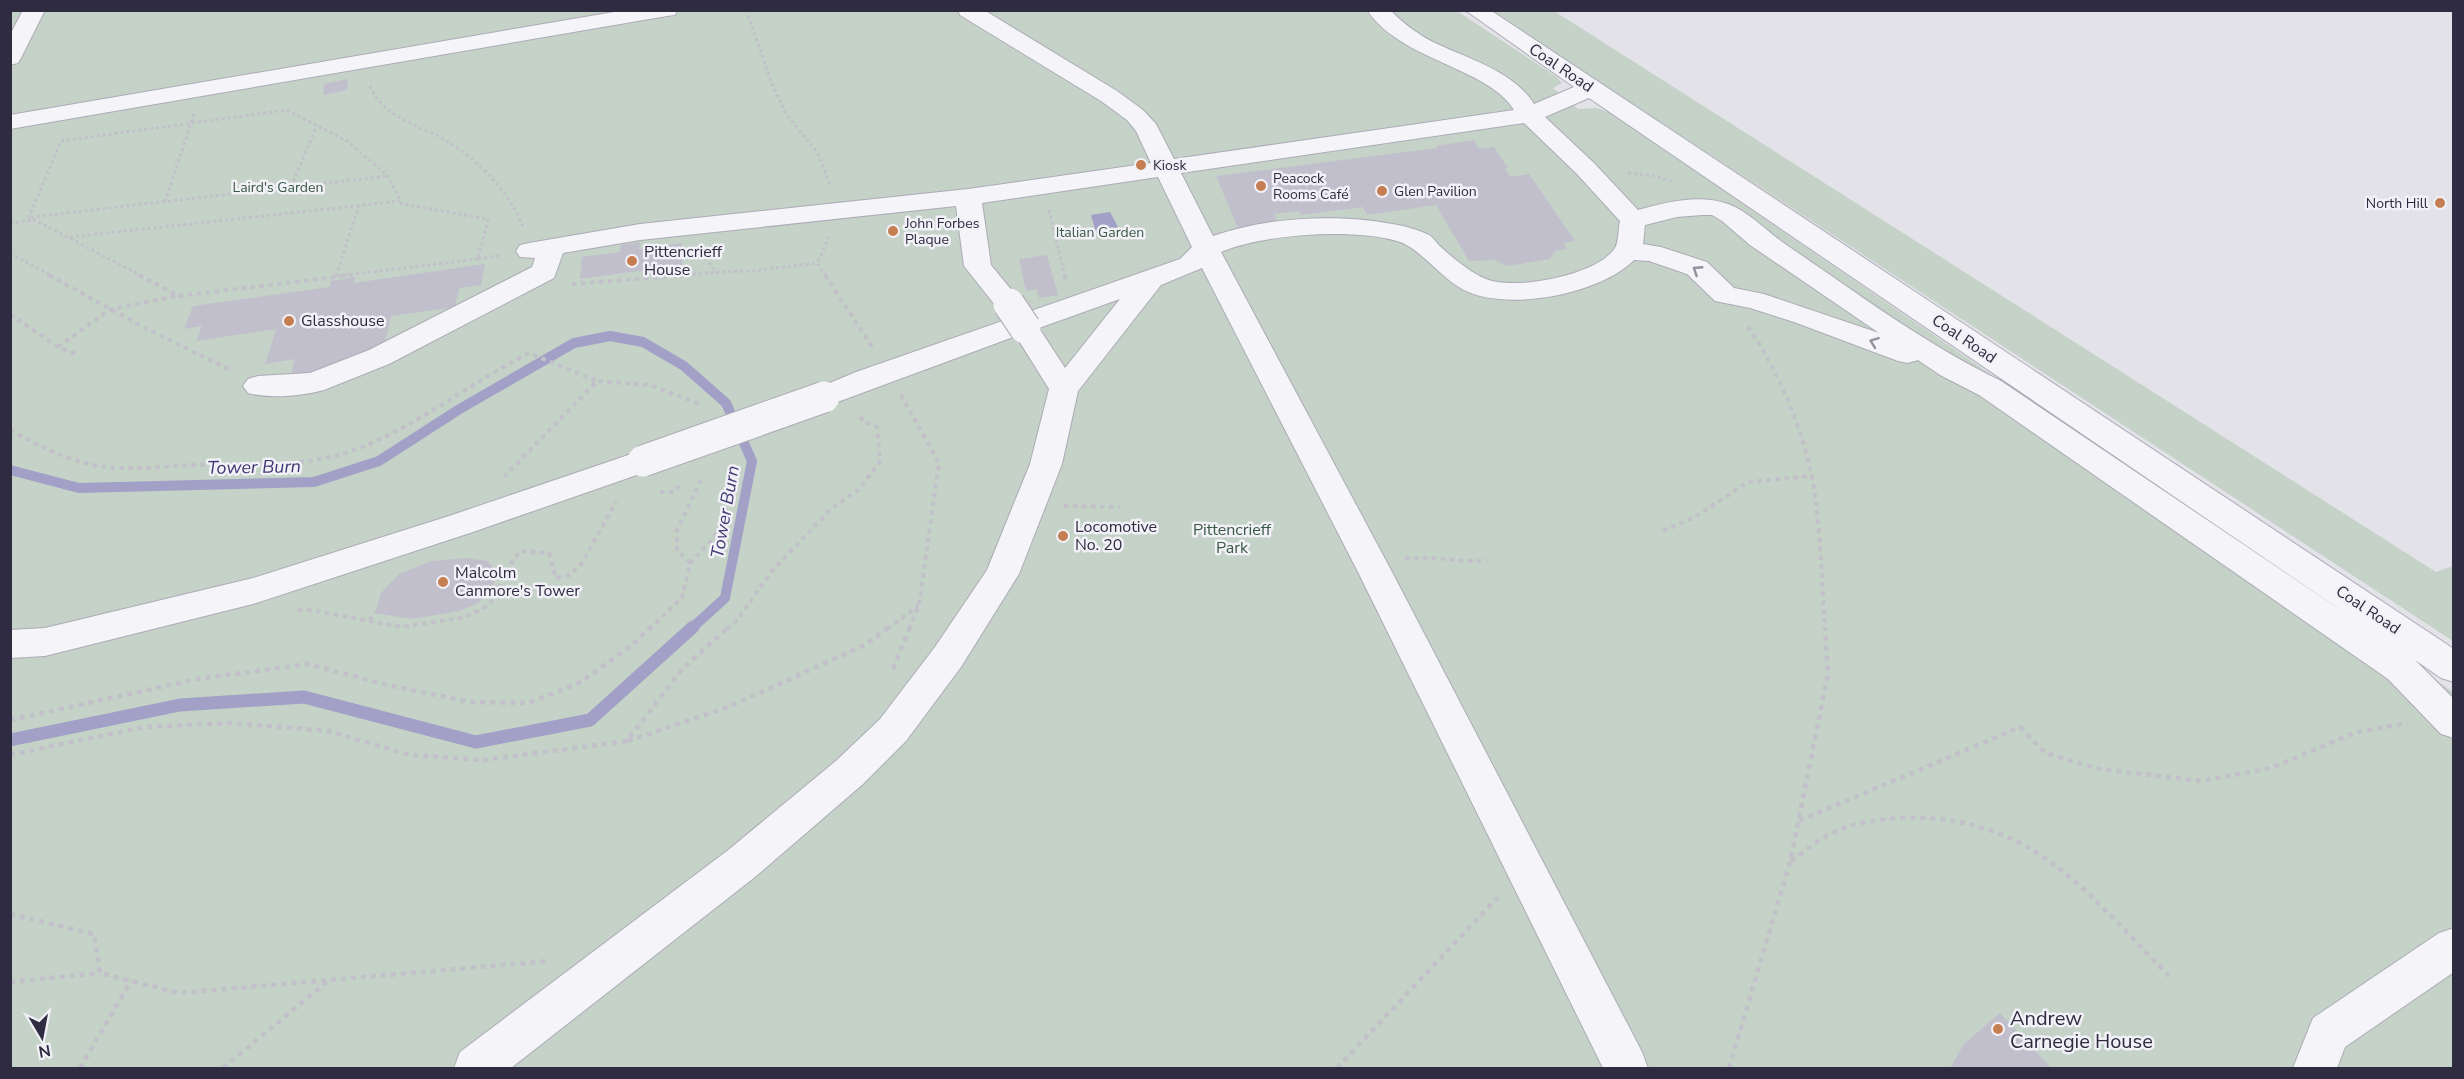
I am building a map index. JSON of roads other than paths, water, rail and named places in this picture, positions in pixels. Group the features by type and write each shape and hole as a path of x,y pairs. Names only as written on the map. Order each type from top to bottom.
{"street":[{"path":"10,58 34,10"},
{"path":"10,122 667,10"},
{"path":"968,10 1109,96 1135,115 1147,129 1206,249 1375,572 1626,1068"},
{"path":"1377,10 1399,31 1422,45 1495,80 1518,97 1529,115 1585,168 1633,220"},
{"name":"Coal Road","path":"1475,10 2454,668"},
{"path":"248,380 314,383 379,357 456,318 542,256 640,232 968,197 1529,115 1565,98 1593,89"},
{"path":"968,197 978,266 1017,316 1064,390"},
{"path":"1633,220 1658,212 1687,208 1726,213 1759,239 1950,368"},
{"path":"10,644 45,642 253,591 461,524 1150,280 1190,265 1206,249 1223,242 1273,230 1334,226 1399,234 1421,242 1435,256 1478,286 1522,292 1575,282 1614,263 1628,251 1633,220"},
{"path":"1628,251 1652,253 1697,268 1725,295 1754,300 1804,316 1950,368 1990,388 2401,669 2454,723"},
{"path":"476,1068 741,864 850,772 893,730 948,657 1002,574 1046,464 1064,390 1150,280"},
{"path":"2315,1068 2328,1033 2454,947"}],"water":[{"path":"1110,212 1119,229 1118,232 1100,235 1096,233 1091,215"}],"waterway":[{"name":"Tower Burn","path":"10,470 79,488 314,482 379,461 458,410 574,343 610,336 643,342 684,366 726,403 752,461 725,598 691,629"},
{"name":"Tower Burn","path":"10,740 180,705 304,697 476,742 590,720 693,627"}],"place":[{"name":"Kiosk","path":"1141,165"},
{"name":"Peacock Rooms Café","path":"1261,186"},
{"name":"Glen Pavilion","path":"1382,191"},
{"name":"North Hill","path":"2440,203"},
{"name":"John Forbes Plaque","path":"893,231"},
{"name":"Pittencrieff House","path":"632,261"},
{"name":"Glasshouse","path":"289,321"},
{"name":"Locomotive No. 20","path":"1063,536"},
{"name":"Malcolm Canmore's Tower","path":"443,582"},
{"name":"Andrew Carnegie House","path":"1998,1029"}],"park label":[{"name":"Laird's Garden","path":"278,187"},
{"name":"Italian Garden","path":"1100,232"},
{"name":"Pittencrieff Park","path":"1232,539"}]}
